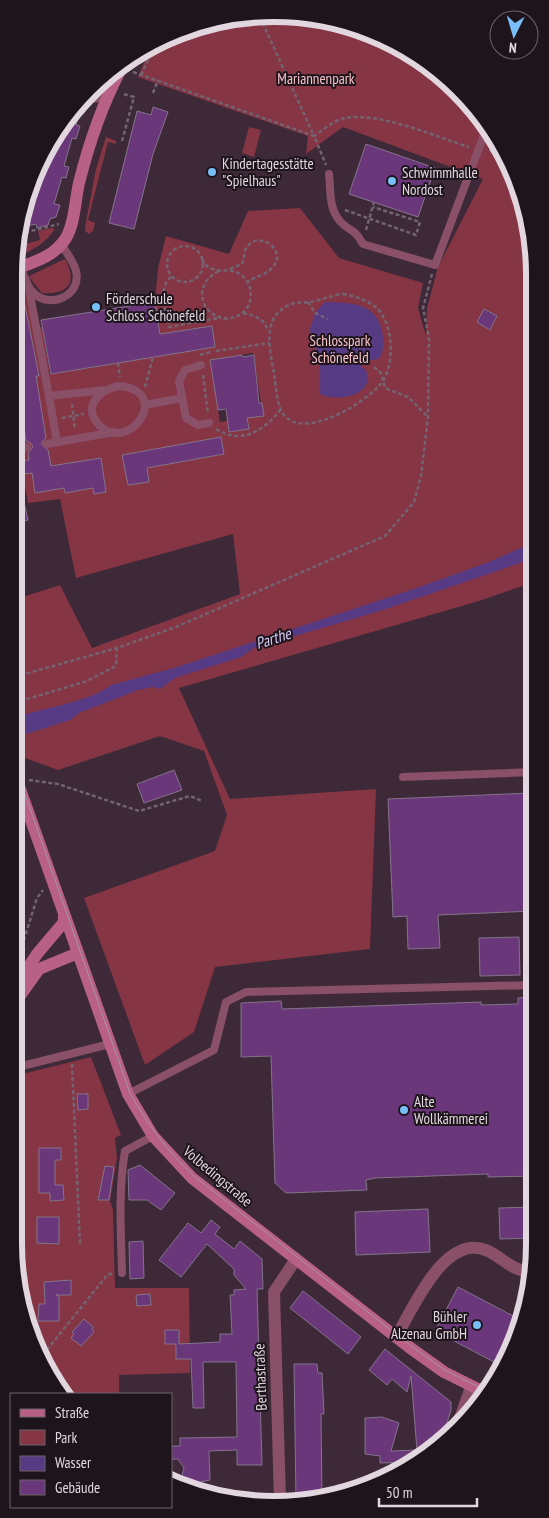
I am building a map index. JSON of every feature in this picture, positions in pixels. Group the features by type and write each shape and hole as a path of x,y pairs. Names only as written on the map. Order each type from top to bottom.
{"main road":[{"path":"22,266 44,258 67,237 88,151 107,91"},
{"name":"Volbedingstraße","path":"22,794 128,1094 153,1136 192,1178 396,1337 444,1372 479,1390"},
{"path":"22,977 46,942 64,922 64,915"},
{"path":"22,993 39,969 78,953"}],"street":[{"path":"396,1337 407,1316 438,1269 451,1255 466,1247 479,1247 516,1269 525,1270"},
{"name":"Berthastraße","path":"280,1496 274,1292 296,1259"},
{"path":"462,1412 471,1387"}],"lane":[{"path":"329,174 332,210 344,225 355,231 363,244 435,265 484,135"},
{"path":"22,275 29,287 41,299 49,301 58,300 71,292 75,285 76,270 61,244"},
{"path":"29,287 57,442"},
{"path":"201,365 189,368 182,373 179,382 184,414 189,421 198,425 209,423"},
{"path":"47,444 122,432 134,427 142,417 145,404 140,394 131,388 122,386 105,390 49,396"},
{"path":"105,390 95,399 92,413 101,426 114,432"},
{"path":"145,404 182,398"},
{"path":"22,448 27,447"},
{"path":"403,776 526,772"},
{"path":"128,1094 214,1050 226,1002 246,992 526,985"},
{"path":"22,1066 110,1044"},
{"path":"122,1273 120,1203 121,1171 125,1151 153,1136"}],"path":[{"path":"263,23 314,136 329,174"},
{"path":"151,55 143,75 314,136"},
{"path":"153,93 158,80"},
{"path":"107,91 134,97 122,141"},
{"path":"314,136 342,118 360,117 386,122 480,148 497,156"},
{"path":"331,192 340,208 416,234 420,222 373,206"},
{"path":"367,228 374,202"},
{"path":"26,232 60,224"},
{"path":"228,270 242,264 245,252 251,243 261,240 271,244 277,253 276,264 268,272 248,282"},
{"path":"172,277 165,282 163,290 169,327 220,318 228,319 243,313 251,298 248,282 236,272 211,269 206,265 200,253 190,246 179,246 174,249 169,254 166,266 172,277 182,282 195,279 202,270 202,259"},
{"path":"22,675 117,648 176,627 385,536 414,502 421,476 428,417 429,338 423,308 435,265"},
{"path":"220,270 207,279 202,294 206,309 220,318"},
{"path":"344,294 365,301 377,309 388,332 390,362 382,382 370,394 320,422 301,425 290,421 280,410 268,343 269,333 276,314 284,308 296,303 344,294"},
{"path":"308,302 315,313 328,319"},
{"path":"243,313 261,319 266,323 269,333"},
{"path":"216,351 268,343"},
{"path":"210,352 200,354 201,365 209,423 218,431 227,435 246,436 264,428 280,410"},
{"path":"140,394 145,386 153,357"},
{"path":"118,363 122,386"},
{"path":"374,367 381,373 382,382 386,388 408,397 428,417"},
{"path":"70,393 77,439"},
{"path":"53,419 92,413"},
{"path":"22,701 87,681 109,670 116,666 117,648"},
{"path":"22,776 58,784 139,811 190,796 202,801"},
{"path":"22,946 37,898 52,879"},
{"path":"71,1060 80,1244"},
{"path":"46,1351 108,1274 122,1273"}],"green space":[{"path":"258,23 291,23 324,27 356,36 386,48 415,65 441,85 464,108 484,134 501,163 513,193 522,225 526,258 526,585 479,601 179,688 230,799 376,789 370,949 215,967 194,1032 145,1065 84,898 215,851 227,815 204,751 160,736 58,770 25,758 22,751 22,597 60,585 92,648 240,594 233,534 76,578 60,499 28,503 22,469 22,284 29,276 65,259 69,267 71,280 65,289 59,292 42,293 29,277 39,327 42,327 50,374 164,355 155,302 158,268 166,236 229,254 248,211 300,208 339,258 423,283 418,308 426,336 427,308 438,267 483,179 343,127 306,154 308,136 138,77 146,58 163,48 209,31","holes":["253,353 263,415 220,422 210,360"]},
{"path":"249,127 261,130 254,157 242,153"},
{"path":"106,137 116,141 116,144 108,142 88,220 95,223 93,231 89,234 85,231 85,227 96,169"},
{"path":"55,229 43,243 24,253 25,244 40,240 38,231"},
{"path":"91,1057 121,1135 115,1138 117,1158 110,1201 113,1210 115,1288 189,1288 190,1373 119,1375 119,1393 72,1393 56,1370 48,1355 31,1309 23,1260 22,1074"}],"water":[{"path":"325,302 354,304 370,311 380,325 383,337 382,351 379,359 362,361 361,367 366,370 367,378 364,387 360,392 347,397 332,397 320,394 319,355 311,339 310,329 315,313"},
{"name":"Parthe","path":"526,546 526,560 520,563 383,610 285,639 272,645 254,648 241,657 175,678 160,689 152,687 138,690 79,713 70,720 22,735 22,715 91,696 111,685 174,668 414,589 489,562"}],"building":[{"path":"153,107 168,112 153,154 134,229 109,223 137,111 151,115"},
{"path":"78,117 76,125 80,126 76,139 72,138 64,166 69,167 66,178 62,177 54,204 60,205 56,217 50,219 48,225 37,228 36,224 27,226 36,193 56,148"},
{"name":"Schwimmhalle Nordost","path":"366,144 435,168 418,217 349,194"},
{"path":"22,290 39,376 36,376 46,438 42,445 48,450 51,466 101,458 106,492 94,494 93,488 65,493 64,488 35,493 32,473 22,474 22,461 29,460 28,453 33,447 31,443 26,441 22,417"},
{"path":"155,302 160,334 212,326 215,347 51,374 41,320"},
{"path":"484,309 497,316 490,330 477,322"},
{"path":"242,355 243,357 254,355 259,403 262,403 264,416 247,418 249,429 229,432 226,409 218,410 210,360"},
{"path":"221,437 224,454 147,468 149,482 128,485 122,455"},
{"path":"24,502 28,520 22,521 22,503"},
{"path":"174,770 182,790 144,803 137,784"},
{"path":"526,793 526,911 438,915 440,948 408,949 407,916 393,917 388,799"},
{"path":"519,937 520,975 480,976 479,938"},
{"name":"Alte Wollkämmerei","path":"526,997 526,1176 488,1177 488,1174 375,1178 366,1180 367,1190 286,1193 275,1183 271,1056 241,1057 241,1003 281,1001 282,1009 481,1002 481,1005 518,1004 518,998"},
{"path":"77,1094 88,1094 88,1109 78,1110"},
{"path":"39,1148 61,1148 61,1160 55,1160 55,1185 63,1185 64,1200 50,1201 50,1193 39,1193"},
{"path":"140,1165 175,1193 161,1210 147,1200 129,1200 128,1170"},
{"path":"105,1166 114,1167 109,1200 98,1200"},
{"path":"526,1207 526,1238 500,1239 499,1208"},
{"path":"428,1209 430,1252 356,1255 355,1212"},
{"path":"37,1217 59,1217 59,1244 37,1243"},
{"path":"211,1220 220,1227 215,1234 234,1249 240,1241 262,1259 263,1289 257,1289 262,1465 237,1465 237,1450 209,1451 210,1480 196,1483 181,1477 184,1468 178,1459 172,1459 172,1446 180,1446 180,1438 237,1437 236,1362 203,1362 204,1408 193,1408 191,1359 176,1359 176,1344 165,1344 165,1330 179,1330 179,1344 220,1342 220,1334 232,1334 230,1295 234,1295 234,1290 246,1289 234,1275 234,1269 207,1244 181,1277 159,1260 188,1223 201,1233"},
{"path":"143,1241 144,1278 130,1279 129,1242"},
{"path":"71,1280 71,1295 56,1295 59,1297 59,1321 38,1321 39,1304 45,1304 44,1282"},
{"name":"Bühler Alzenau GmbH","path":"458,1287 515,1317 496,1363 435,1331"},
{"path":"303,1291 361,1337 348,1354 290,1308"},
{"path":"150,1294 151,1305 137,1306 136,1295"},
{"path":"84,1319 93,1327 94,1332 81,1346 71,1338 74,1334 72,1332"},
{"path":"385,1349 451,1402 451,1410 445,1429 415,1453 399,1462 380,1463 380,1456 365,1454 365,1418 382,1417 399,1423 391,1451 417,1450 411,1376 407,1392 392,1379 387,1385 369,1370"},
{"path":"294,1364 317,1364 318,1373 322,1373 324,1414 321,1414 322,1491 296,1494"}],"tram line":[{"path":"22,786 130,1093 159,1137 194,1176 410,1345 445,1370 481,1388"}],"place":[{"name":"Kindertagesstätte \"Spielhaus\"","path":"212,172"},
{"name":"Schwimmhalle Nordost","path":"392,181"},
{"name":"Förderschule Schloss Schönefeld","path":"96,307"},
{"name":"Alte Wollkämmerei","path":"404,1110"},
{"name":"Bühler Alzenau GmbH","path":"477,1325"}],"park label":[{"name":"Mariannenpark","path":"316,78"},
{"name":"Schlosspark Schönefeld","path":"340,348"}]}
